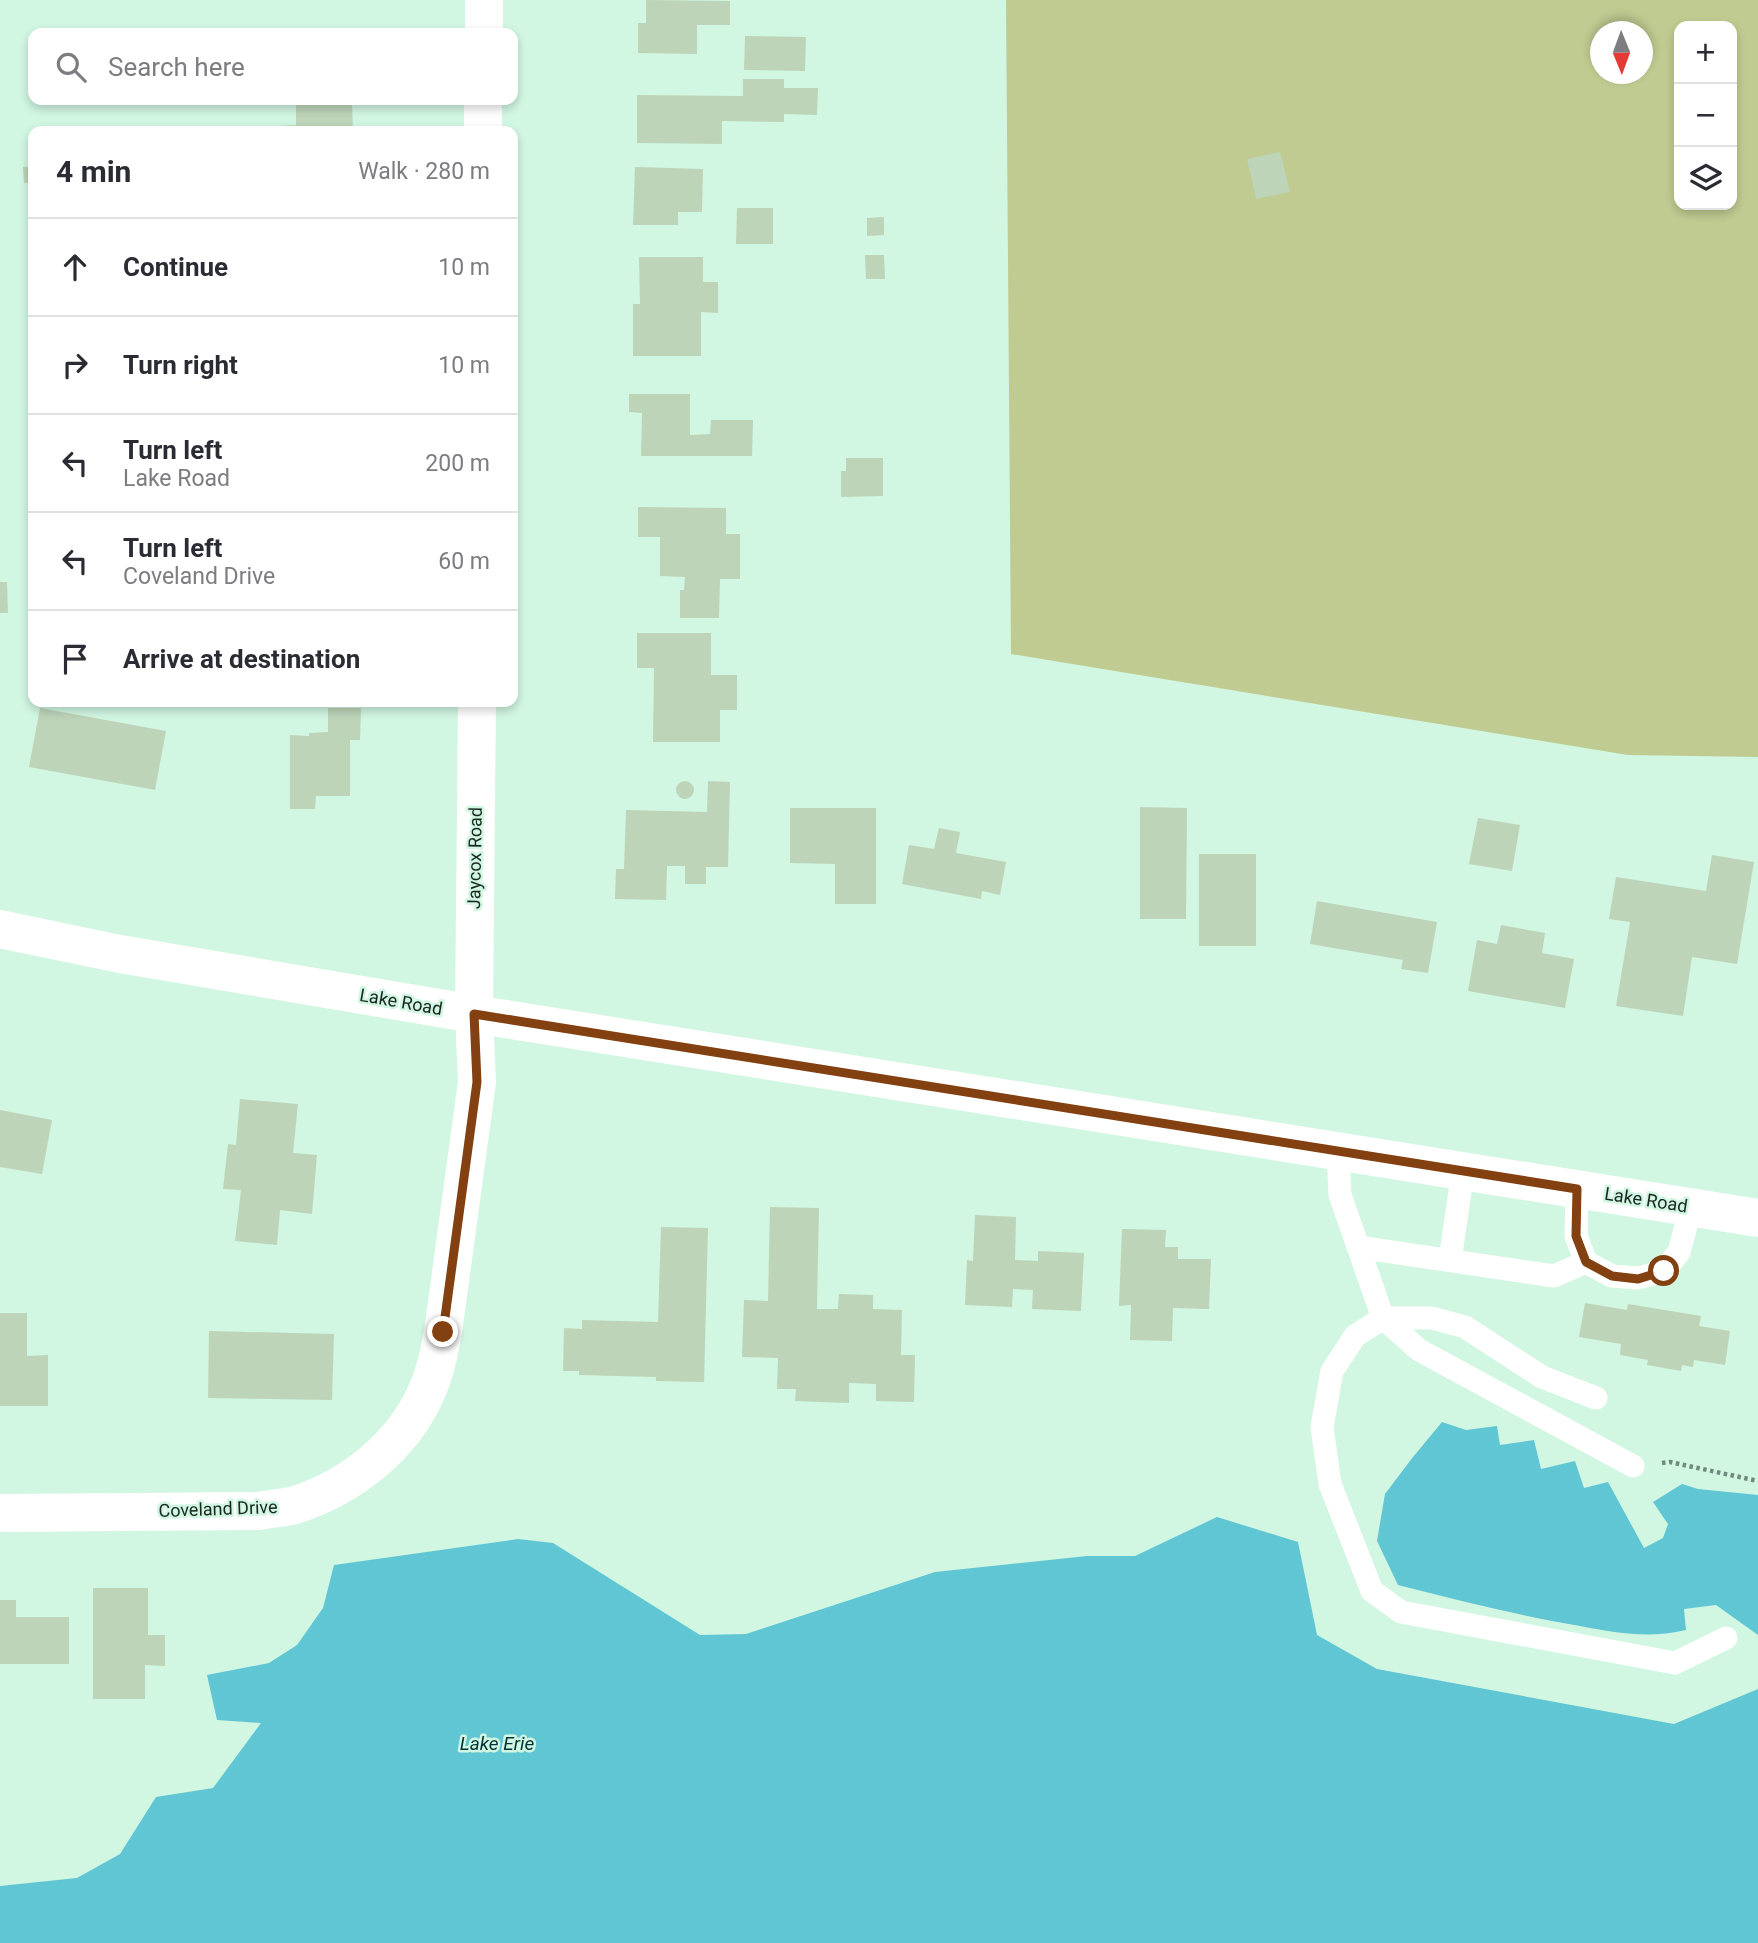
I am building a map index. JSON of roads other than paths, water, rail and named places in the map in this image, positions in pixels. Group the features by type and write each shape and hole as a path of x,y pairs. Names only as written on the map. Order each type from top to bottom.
{"main road":[{"path":"484,0 484,28"},
{"path":"483,105 483,126"},
{"name":"Jaycox Road","path":"474,1014 477,707"},
{"name":"Lake Road","path":"0,929 120,954 474,1014 1758,1218"},
{"name":"Coveland Drive","path":"0,1513 258,1511 293,1505 326,1493 357,1475 385,1452 408,1425 426,1395 438,1361 477,1082 474,1014"}],"lane":[{"path":"1338,1151 1340,1195 1383,1318 1419,1350 1633,1466"},
{"path":"1450,1260 1463,1171"},
{"path":"1577,1189 1576,1236 1586,1262 1612,1276 1638,1279 1664,1271 1679,1252 1691,1207"},
{"path":"1358,1247 1554,1276 1586,1262"},
{"path":"1596,1398 1542,1377 1465,1327 1432,1318 1383,1318 1355,1335 1332,1371 1322,1427 1330,1484 1372,1591 1401,1612 1675,1663 1726,1638"}],"water":[{"path":"1442,1422 1466,1430 1497,1426 1500,1445 1534,1440 1541,1469 1575,1461 1584,1488 1608,1482 1644,1548 1663,1538 1668,1524 1653,1502 1682,1484 1698,1489 1758,1495 1758,1635 1716,1605 1684,1609 1686,1630 1633,1634 1534,1617 1398,1585 1377,1541 1385,1494"},
{"name":"Lake Erie","path":"1217,1517 1298,1542 1317,1635 1377,1669 1674,1724 1758,1689 1758,1943 0,1943 0,1886 77,1878 120,1854 156,1797 213,1788 261,1723 217,1720 207,1675 269,1663 297,1645 323,1608 334,1565 518,1539 553,1543 700,1635 746,1634 935,1572 1087,1556 1135,1556"}]}
